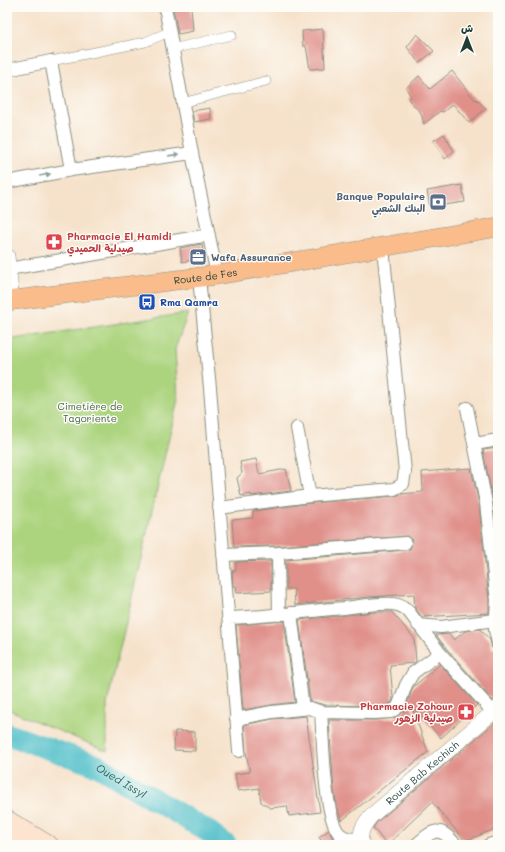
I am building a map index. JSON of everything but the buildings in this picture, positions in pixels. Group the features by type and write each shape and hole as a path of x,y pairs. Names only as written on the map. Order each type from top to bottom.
{"main road":[{"name":"Route de Fes","path":"9,301 208,276 498,227"},
{"path":"7,819 50,845"},
{"path":"7,836 24,845"}],"street":[{"path":"165,7 182,103 209,235 208,276 219,508 239,751"},
{"path":"7,70 145,42 169,32"},
{"path":"172,49 232,36"},
{"path":"51,61 71,170"},
{"path":"182,103 266,81"},
{"path":"7,182 71,170 192,153"},
{"path":"9,301 7,262 209,235"},
{"path":"219,508 310,496 394,489 401,486 404,479 398,391 383,247"},
{"path":"467,408 486,503 497,591 495,620 498,643"},
{"path":"297,428 310,496"},
{"path":"475,444 498,440"},
{"path":"223,555 278,553 405,543"},
{"path":"278,553 279,615"},
{"path":"228,618 279,615 392,604 405,608 440,653 495,710"},
{"path":"291,613 303,709"},
{"path":"418,625 441,627 495,620"},
{"path":"236,719 272,712 310,708 321,712 385,713 394,711 398,707 409,679 424,664 440,653"},
{"name":"Route Bab Kechich","path":"361,843 361,832 364,824 371,816 495,710"},
{"path":"321,712 328,801 331,817 339,834 361,843"},
{"path":"416,845 432,832 437,831 445,833 456,845"},
{"path":"489,845 498,842"}],"green space":[{"name":"Cimetière de Tagoriente","path":"188,313 175,349 178,399 107,704 107,751 7,709 7,340"}],"waterway":[{"name":"Oued Issyl","path":"7,734 98,766 209,832 226,845"}],"place":[{"name":"Banque Populaire البنك الشعبي","path":"438,202"},
{"name":"Pharmacie El Hamidi صيدلية الحميدي","path":"54,242"},
{"name":"Wafa Assurance","path":"198,257"},
{"name":"Rma Qamra","path":"147,302"},
{"name":"Pharmacie Zohour صيدلية الزهور","path":"466,712"}]}
